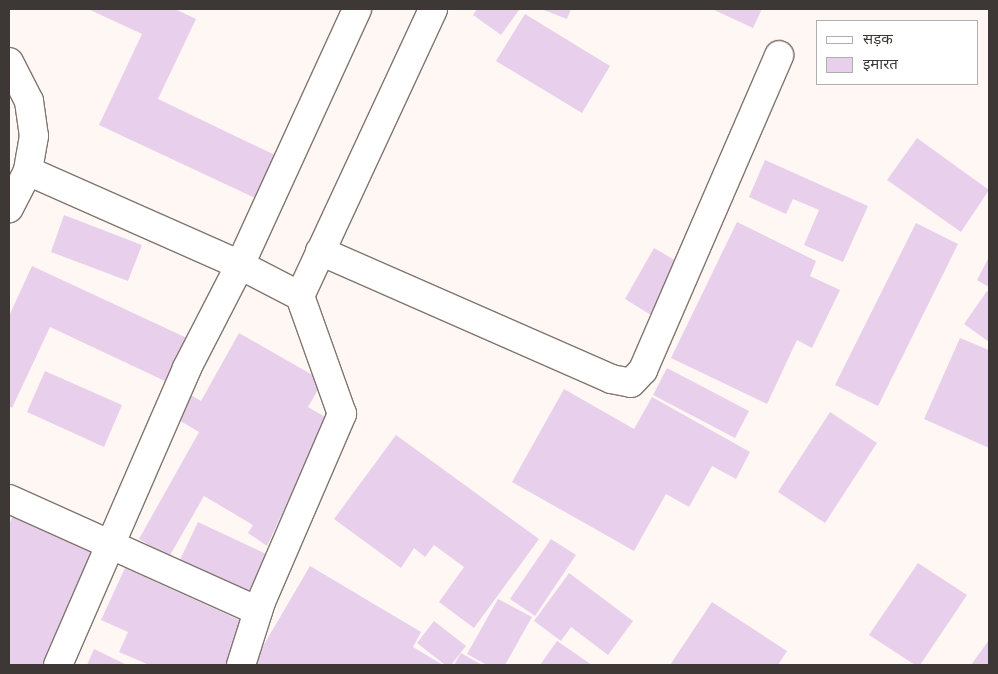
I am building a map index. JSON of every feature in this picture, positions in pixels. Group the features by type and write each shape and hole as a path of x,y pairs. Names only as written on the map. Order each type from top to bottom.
{"street":[{"path":"58,665 187,368 240,265 357,9"},
{"path":"300,296 433,9"},
{"path":"320,251 610,379 631,382 644,370 779,54"},
{"path":"9,62 29,101 34,136 28,171 9,208"},
{"path":"28,171 240,265 300,296 342,414 258,611 241,665"},
{"path":"9,500 258,611"}],"building":[{"path":"88,9 175,9 196,19 158,99 275,155 255,198 99,125 142,34"},
{"path":"477,9 519,10 501,35 473,15"},
{"path":"541,9 571,9 567,19"},
{"path":"712,9 762,9 753,28"},
{"path":"525,14 610,66 582,113 496,61"},
{"path":"917,138 989,190 961,232 887,180"},
{"path":"765,160 868,206 843,262 804,245 819,210 793,199 786,214 749,197"},
{"path":"64,215 142,245 128,281 51,252"},
{"path":"737,222 816,261 810,276 840,290 812,348 797,340 767,404 671,358"},
{"path":"916,223 958,244 878,406 835,385"},
{"path":"654,248 685,266 659,320 625,299"},
{"path":"989,257 989,287 977,280"},
{"path":"32,266 187,338 167,382 50,327 12,408 9,406 9,316"},
{"path":"987,291 989,293 989,342 964,324"},
{"path":"239,333 323,381 308,407 332,421 293,490 267,546 248,533 253,525 204,496 169,557 139,539 199,432 170,415 184,391 201,401"},
{"path":"960,338 989,350 989,448 924,419"},
{"path":"667,368 749,411 735,438 653,395"},
{"path":"45,371 122,405 104,447 27,412"},
{"path":"564,389 634,429 652,397 750,452 736,479 712,466 689,507 666,494 634,551 512,482"},
{"path":"830,412 877,443 825,523 778,492"},
{"path":"396,435 539,539 474,628 439,602 464,567 434,545 425,557 414,548 401,568 334,519"},
{"path":"13,515 99,553 50,665 9,665 9,525"},
{"path":"198,522 266,554 247,597 178,564"},
{"path":"551,539 576,555 535,616 510,599"},
{"path":"918,563 967,595 920,665 915,665 869,635"},
{"path":"310,566 421,632 413,647 443,665 252,665"},
{"path":"125,568 246,623 227,665 149,665 119,652 128,632 101,620"},
{"path":"569,573 633,621 608,655 571,627 561,641 534,621"},
{"path":"498,599 532,617 505,665 487,665 467,654"},
{"path":"712,602 787,651 778,665 670,665"},
{"path":"434,621 466,646 451,665 445,665 417,643"},
{"path":"989,640 989,665 971,665"},
{"path":"557,641 592,665 540,665"},
{"path":"94,649 127,665 87,665"},
{"path":"461,653 482,665 454,665"}]}
